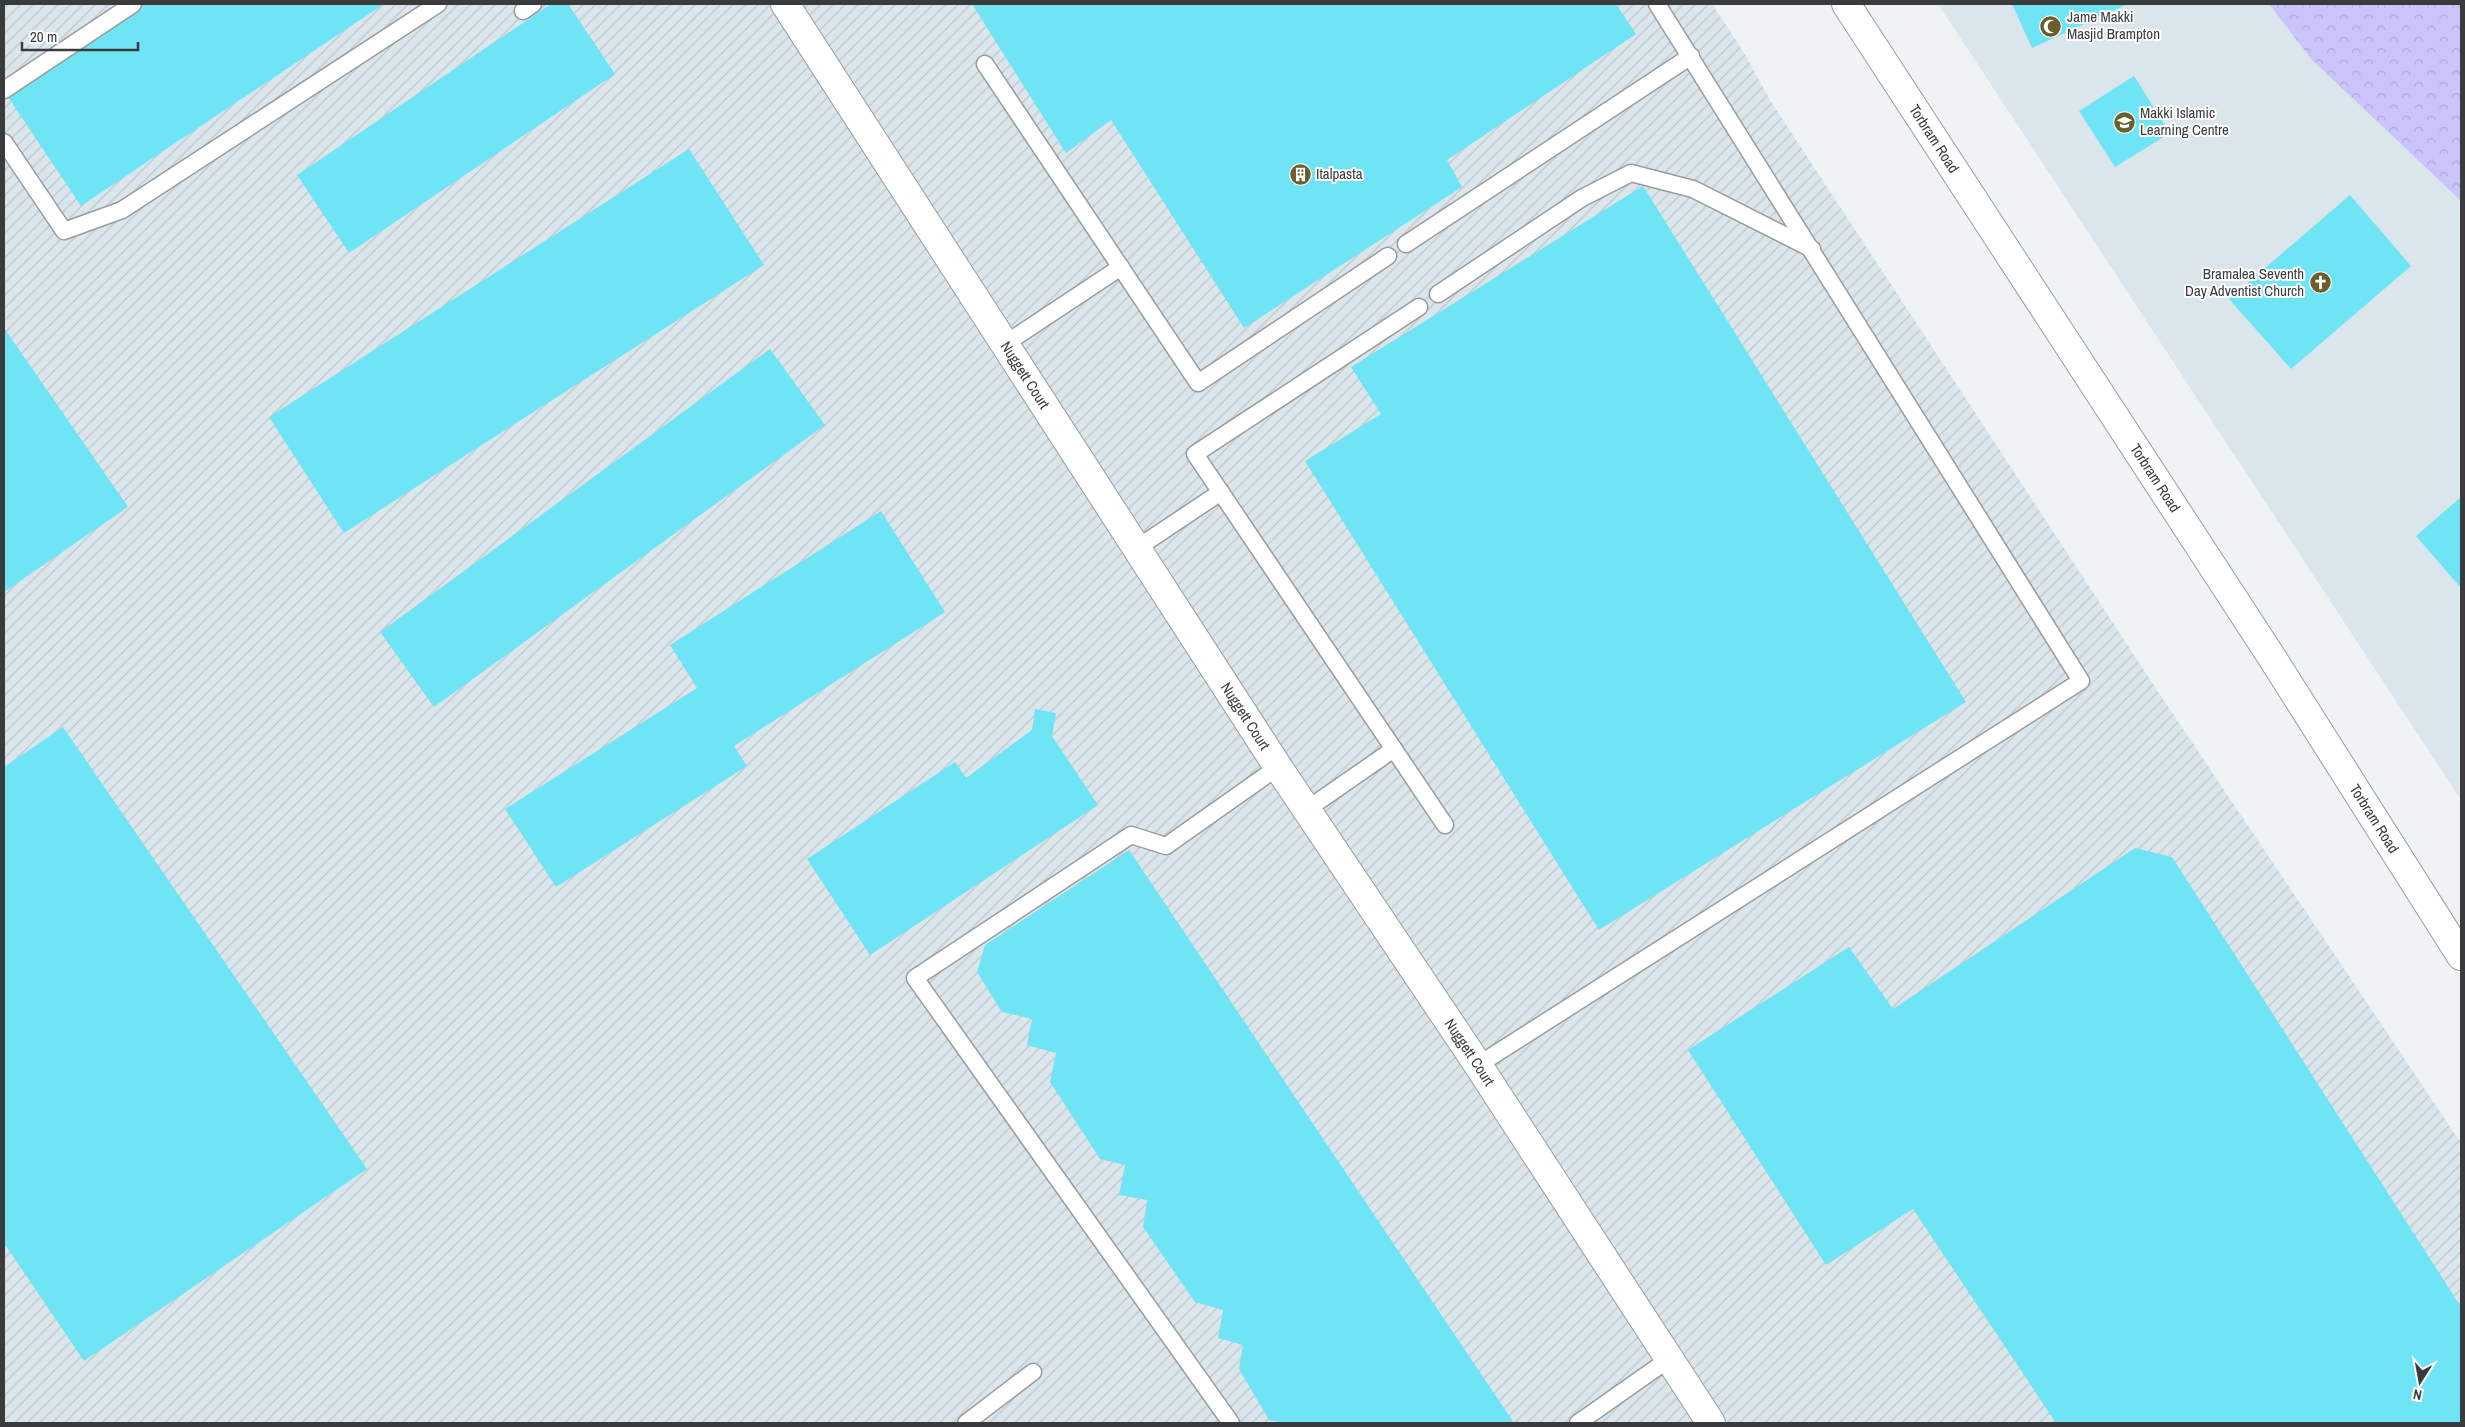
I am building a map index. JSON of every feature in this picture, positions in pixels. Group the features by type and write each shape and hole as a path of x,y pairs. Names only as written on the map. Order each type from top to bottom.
{"street":[{"name":"Nuggett Court","path":"785,4 1306,810 1478,1065 1711,1423"},
{"name":"Torbram Road","path":"1846,4 2271,656 2461,956"}],"lane":[{"path":"4,90 133,4"},
{"path":"4,142 64,231 122,210 438,4"},
{"path":"1478,1065 2081,681 1691,56 1656,4"},
{"path":"1406,244 1691,56"},
{"path":"985,64 1198,383 1388,256"},
{"path":"1438,294 1582,198 1631,173 1693,190 1812,249"},
{"path":"1005,344 1121,267"},
{"path":"1419,306 1195,454 1445,825"},
{"path":"1137,548 1221,492"},
{"path":"1306,810 1394,749"},
{"path":"1231,1423 915,978 1131,836 1166,846 1278,767"},
{"path":"1578,1423 1669,1359"},
{"path":"966,1423 1033,1372"}],"shaded area":[{"path":"4,4 1712,4 1743,51 1770,100 2157,690 2461,1143 2461,1423 4,1423"},
{"path":"1938,4 2269,4 2311,59 2461,201 2461,800"}],"green space":[{"path":"2269,4 2461,4 2461,201 2311,59"}],"building":[{"path":"131,4 384,4 81,206 4,91"},
{"path":"551,4 568,4 615,74 349,253 297,175"},
{"name":"Italpasta","path":"972,4 1616,4 1636,34 1447,160 1462,187 1244,328 1111,120 1066,153"},
{"name":"Jame Makki Masjid Brampton","path":"2012,4 2128,4 2032,48"},
{"path":"2134,76 2170,133 2115,167 2079,111"},
{"path":"689,149 764,265 344,533 269,417"},
{"path":"1643,186 1966,702 1599,930 1305,461 1381,414 1351,367"},
{"name":"Bramalea Seventh Day Adventist Church","path":"2350,195 2411,266 2291,369 2229,299"},
{"path":"4,328 128,507 4,592"},
{"path":"770,349 825,425 434,707 380,632"},
{"path":"2461,497 2461,588 2416,536"},
{"path":"881,511 945,612 734,746 747,766 556,887 505,809 697,688 670,645"},
{"path":"1035,709 1056,713 1052,736 1098,805 870,955 807,859 955,762 966,778 1032,730"},
{"path":"63,727 367,1169 84,1361 4,1243 4,767"},
{"path":"2135,848 2172,857 2461,1307 2461,1423 2056,1423 1913,1209 1826,1265 1688,1050 1849,947 1893,1009"},
{"path":"1129,850 1514,1423 1285,1423 1269,1420 1239,1369 1243,1345 1218,1338 1223,1310 1195,1302 1143,1227 1147,1200 1119,1195 1125,1165 1100,1159 1050,1082 1056,1053 1027,1045 1032,1019 1002,1012 977,972 985,945"}],"place":[{"name":"Jame Makki Masjid Brampton","path":"2051,26"},
{"name":"Makki Islamic Learning Centre","path":"2124,122"},
{"name":"Italpasta","path":"1300,174"},
{"name":"Bramalea Seventh Day Adventist Church","path":"2320,283"}]}
